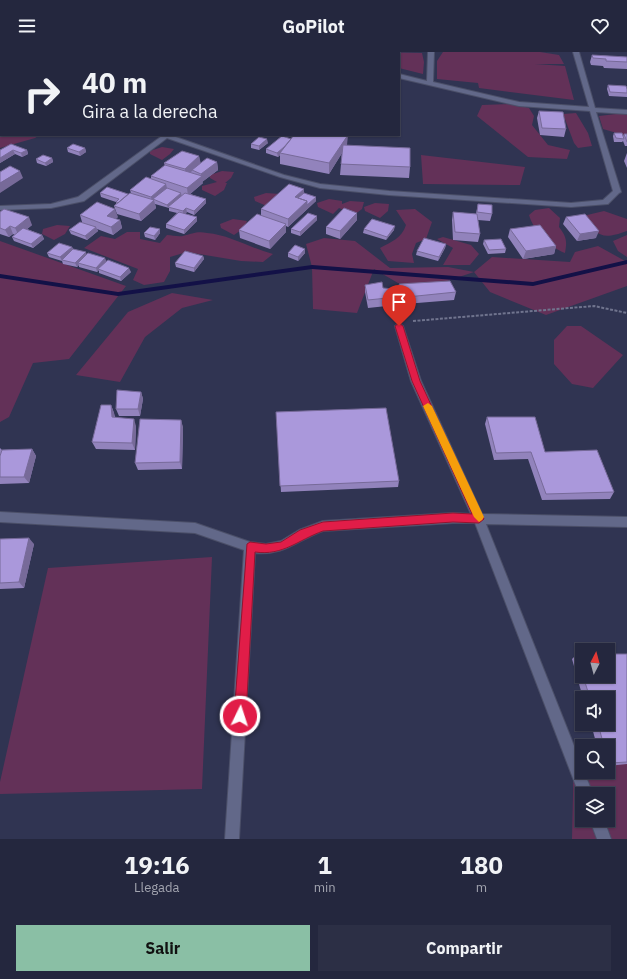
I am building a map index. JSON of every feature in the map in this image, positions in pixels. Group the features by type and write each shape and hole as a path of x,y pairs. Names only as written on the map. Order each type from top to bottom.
{"street":[{"path":"430,84 431,52"},
{"path":"168,136 282,176 320,186 389,193 571,205 605,202 617,192 576,52"},
{"path":"400,76 519,104 627,112"},
{"path":"0,208 39,208 65,205 81,198 164,136"},
{"path":"399,326 416,381 479,519 583,787"},
{"path":"0,517 195,528 250,547 266,549 283,546 303,533 323,526 453,518 627,522"},
{"path":"232,839 250,547"},
{"path":"600,827 604,839"}],"path":[{"path":"399,326 413,321 594,306 627,312"}],"shaded area":[{"path":"443,52 540,52 559,55 564,64 535,64 565,66 574,100 479,88 478,83 437,79 437,61"},
{"path":"400,53 422,53 424,62 423,74 400,68"},
{"path":"512,104 529,108 534,116 532,125 548,145 570,150 567,159 528,157 477,116 482,105"},
{"path":"576,113 588,133 592,146 578,148 574,143 563,114"},
{"path":"627,114 627,136 603,129 599,116"},
{"path":"0,136 38,136 35,138 0,148"},
{"path":"162,147 174,149 162,160 150,154 150,151"},
{"path":"421,155 525,167 520,185 423,184"},
{"path":"222,171 234,172 231,178 225,183 227,183 224,190 215,196 202,190 202,186 217,182 210,178 210,175"},
{"path":"266,193 280,194 269,207 255,201 254,197"},
{"path":"329,199 342,201 342,204 350,201 364,202 362,209 354,215 339,208 333,214 318,207 317,203"},
{"path":"375,203 389,204 388,211 380,218 365,211 364,207"},
{"path":"549,208 560,218 559,227 566,240 565,253 554,247 543,238 531,221 529,215 535,210"},
{"path":"415,209 432,222 426,239 416,243 412,254 414,263 388,261 380,248 392,242 399,236 406,225 396,210"},
{"path":"604,211 627,219 627,231 606,236 601,235 583,216"},
{"path":"233,219 247,221 244,228 234,235 221,228 220,224"},
{"path":"57,225 70,226 65,234 54,240 42,234 43,229"},
{"path":"127,232 140,232 140,239 160,243 167,235 181,236 200,232 215,234 273,254 263,262 241,261 187,252 170,257 170,271 164,282 144,285 133,280 138,269 84,248 101,236 115,239"},
{"path":"627,235 627,257 618,251 613,241"},
{"path":"443,237 471,245 479,254 470,265 443,265 453,248 437,239"},
{"path":"324,238 355,241 390,268 448,267 474,272 429,287 398,283 374,269 357,313 313,309 312,267 306,244"},
{"path":"0,241 126,286 69,359 33,363 9,417 0,422"},
{"path":"598,246 627,262 627,286 546,315 490,292 474,272 492,257 570,262 575,252"},
{"path":"172,293 213,300 182,308 145,337 120,382 76,375 128,312"},
{"path":"567,326 581,326 623,355 593,388 572,384 554,364 554,340"},
{"path":"212,557 202,789 0,794 0,782 48,568"},
{"path":"627,722 627,839 572,839 574,748 575,779 615,779 615,739 592,739 609,731 615,731 615,728"}],"building":[{"path":"592,55 627,57 627,62 606,61 606,59 593,58"},
{"path":"608,85 626,86 627,93 610,92"},
{"path":"539,111 563,112 566,129 542,128"},
{"path":"614,133 622,133 624,139 616,138"},
{"path":"624,134 627,134 627,142"},
{"path":"282,136 291,139 277,153 266,149"},
{"path":"293,136 347,136 329,163 280,153"},
{"path":"259,137 267,139 259,146 251,144"},
{"path":"11,144 27,150 21,153 13,150 0,158 0,150"},
{"path":"73,144 85,148 79,152 67,148"},
{"path":"343,145 410,148 410,167 341,164"},
{"path":"182,151 199,156 185,169 164,163"},
{"path":"43,155 52,158 45,163 36,159"},
{"path":"207,158 217,162 201,174 192,170"},
{"path":"165,165 202,176 187,188 151,176"},
{"path":"10,166 20,171 0,183 0,172"},
{"path":"146,177 166,184 151,197 130,190"},
{"path":"289,184 304,189 295,197 307,201 288,219 261,209"},
{"path":"107,187 128,194 118,203 116,202 119,199 100,193"},
{"path":"167,188 181,193 167,205 153,199"},
{"path":"130,193 154,200 139,214 114,206"},
{"path":"185,193 206,199 194,211 186,208 183,211 168,207"},
{"path":"304,193 316,197 307,205 307,201 298,198"},
{"path":"97,202 115,209 107,216 120,220 111,227 80,215"},
{"path":"478,204 492,205 492,214 477,212"},
{"path":"344,208 357,213 340,231 326,227"},
{"path":"4,209 29,217 15,228 10,226 5,230 0,228 0,212"},
{"path":"179,212 197,217 184,230 166,224"},
{"path":"453,212 477,214 480,234 455,232"},
{"path":"308,213 317,216 300,232 291,229"},
{"path":"257,214 286,224 269,241 239,230"},
{"path":"585,214 599,231 580,234 566,217"},
{"path":"372,219 395,226 387,237 364,229"},
{"path":"80,222 96,227 85,236 69,230"},
{"path":"540,225 556,246 526,251 510,229"},
{"path":"150,227 160,229 154,236 144,233"},
{"path":"23,228 42,235 31,244 12,237"},
{"path":"424,238 446,244 439,257 417,251"},
{"path":"501,239 506,249 489,250 484,240"},
{"path":"59,243 72,247 60,257 47,253"},
{"path":"295,245 305,249 298,257 288,253"},
{"path":"73,249 86,252 75,263 62,260"},
{"path":"185,251 203,256 194,268 175,263"},
{"path":"88,253 105,258 96,268 78,263"},
{"path":"108,260 129,268 120,277 98,269"},
{"path":"450,281 456,292 407,297 399,284"},
{"path":"382,282 383,288 394,289 397,297 368,300 365,285"},
{"path":"117,390 141,392 138,409 116,409"},
{"path":"101,405 111,405 112,417 134,419 132,443 92,442"},
{"path":"386,408 399,481 280,486 276,412"},
{"path":"487,417 535,417 545,452 597,450 614,492 546,494 531,452 496,453"},
{"path":"140,419 181,420 180,462 135,463"},
{"path":"32,449 24,477 0,477 0,456 2,450"},
{"path":"29,538 19,582 0,583 0,539"},
{"path":"615,654 627,654 627,762 615,763 615,739 602,739 600,731 615,731 615,691 588,691 585,683 615,683"}],"waterway":[{"path":"0,276 118,294 312,267 533,284 627,262"}],"slow traffic":[{"path":"428,406 479,517"}],"route":[{"path":"240,716 250,547 266,549 283,546 303,533 323,526 453,518 479,519 416,381 399,326"}]}
